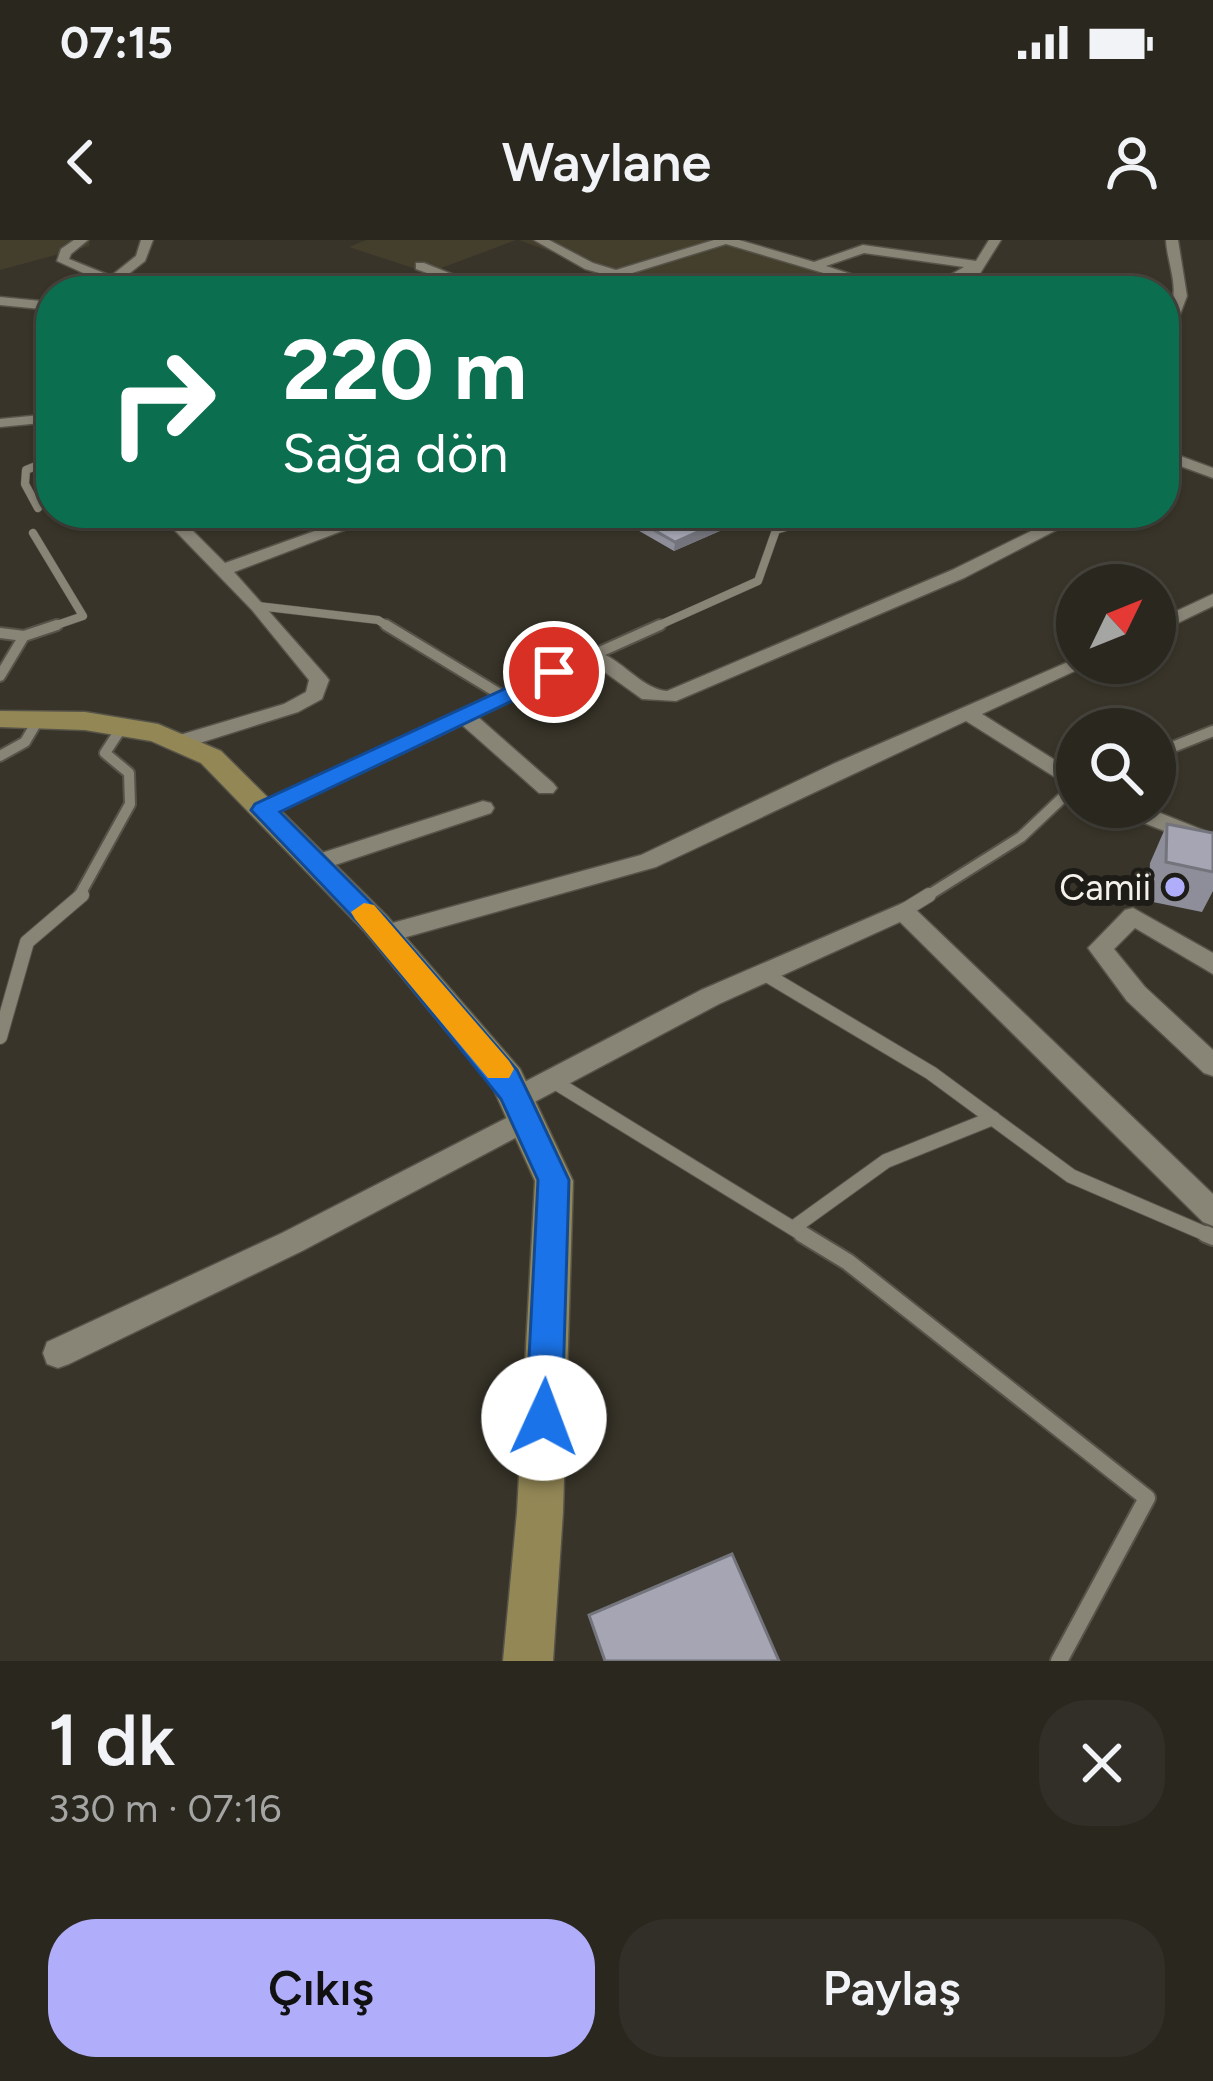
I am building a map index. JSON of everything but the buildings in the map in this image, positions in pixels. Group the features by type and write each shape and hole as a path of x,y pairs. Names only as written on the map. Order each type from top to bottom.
{"main road":[{"path":"0,719 158,733 212,757 385,934 507,1078 554,1180 540,1512 528,1661"}],"street":[{"path":"89,276 63,261 65,252 81,242 97,240"},
{"path":"118,276 141,257 147,240"},
{"path":"540,240 622,276"},
{"path":"610,276 726,240 847,276"},
{"path":"970,276 995,240"},
{"path":"1172,240 1184,301 1179,311"},
{"path":"814,266 862,249 976,265"},
{"path":"956,276 976,265"},
{"path":"420,266 447,276"},
{"path":"0,301 36,305"},
{"path":"0,423 36,419"},
{"path":"1179,464 1213,473"},
{"path":"180,742 291,708 315,695 319,680 257,606 181,528"},
{"path":"222,570 339,528"},
{"path":"264,810 593,655 649,695 669,697 958,574 1051,528"},
{"path":"1176,618 1213,599"},
{"path":"385,934 648,861 1056,674"},
{"path":"968,713 1056,770"},
{"path":"462,714 546,788"},
{"path":"316,863 483,808"},
{"path":"1176,827 1213,842"},
{"path":"58,1353 292,1243 521,1109 552,1080 903,911 1213,1213"},
{"path":"1213,965 1133,916 1100,948 1136,994 1213,1066"}],"lane":[{"path":"36,466 26,470 25,484 36,504"},
{"path":"593,655 758,580 776,530 783,528"},
{"path":"0,632 24,636 82,616 33,533"},
{"path":"257,606 378,620 502,696"},
{"path":"0,676 24,636"},
{"path":"0,756 25,742 38,720"},
{"path":"0,1037 27,942 84,893 130,803 129,772 104,753 122,727"},
{"path":"1176,746 1213,731"},
{"path":"903,911 1022,837 1056,804"},
{"path":"765,974 931,1073 1071,1176 1213,1237"},
{"path":"552,1080 848,1262 1147,1498 1059,1661"},
{"path":"793,1228 849,1182 904,1147 993,1118"}],"shaded area":[{"path":"0,240 90,240 89,246 0,270"},
{"path":"366,240 516,240 428,273 349,247"},
{"path":"519,240 721,240 832,276 616,276"}],"slow traffic":[{"path":"364,912 499,1069"}],"place":[{"name":"Camii","path":"1175,887"}],"route":[{"path":"544,1418 554,1180 507,1078 376,924 264,810 554,672"}]}
